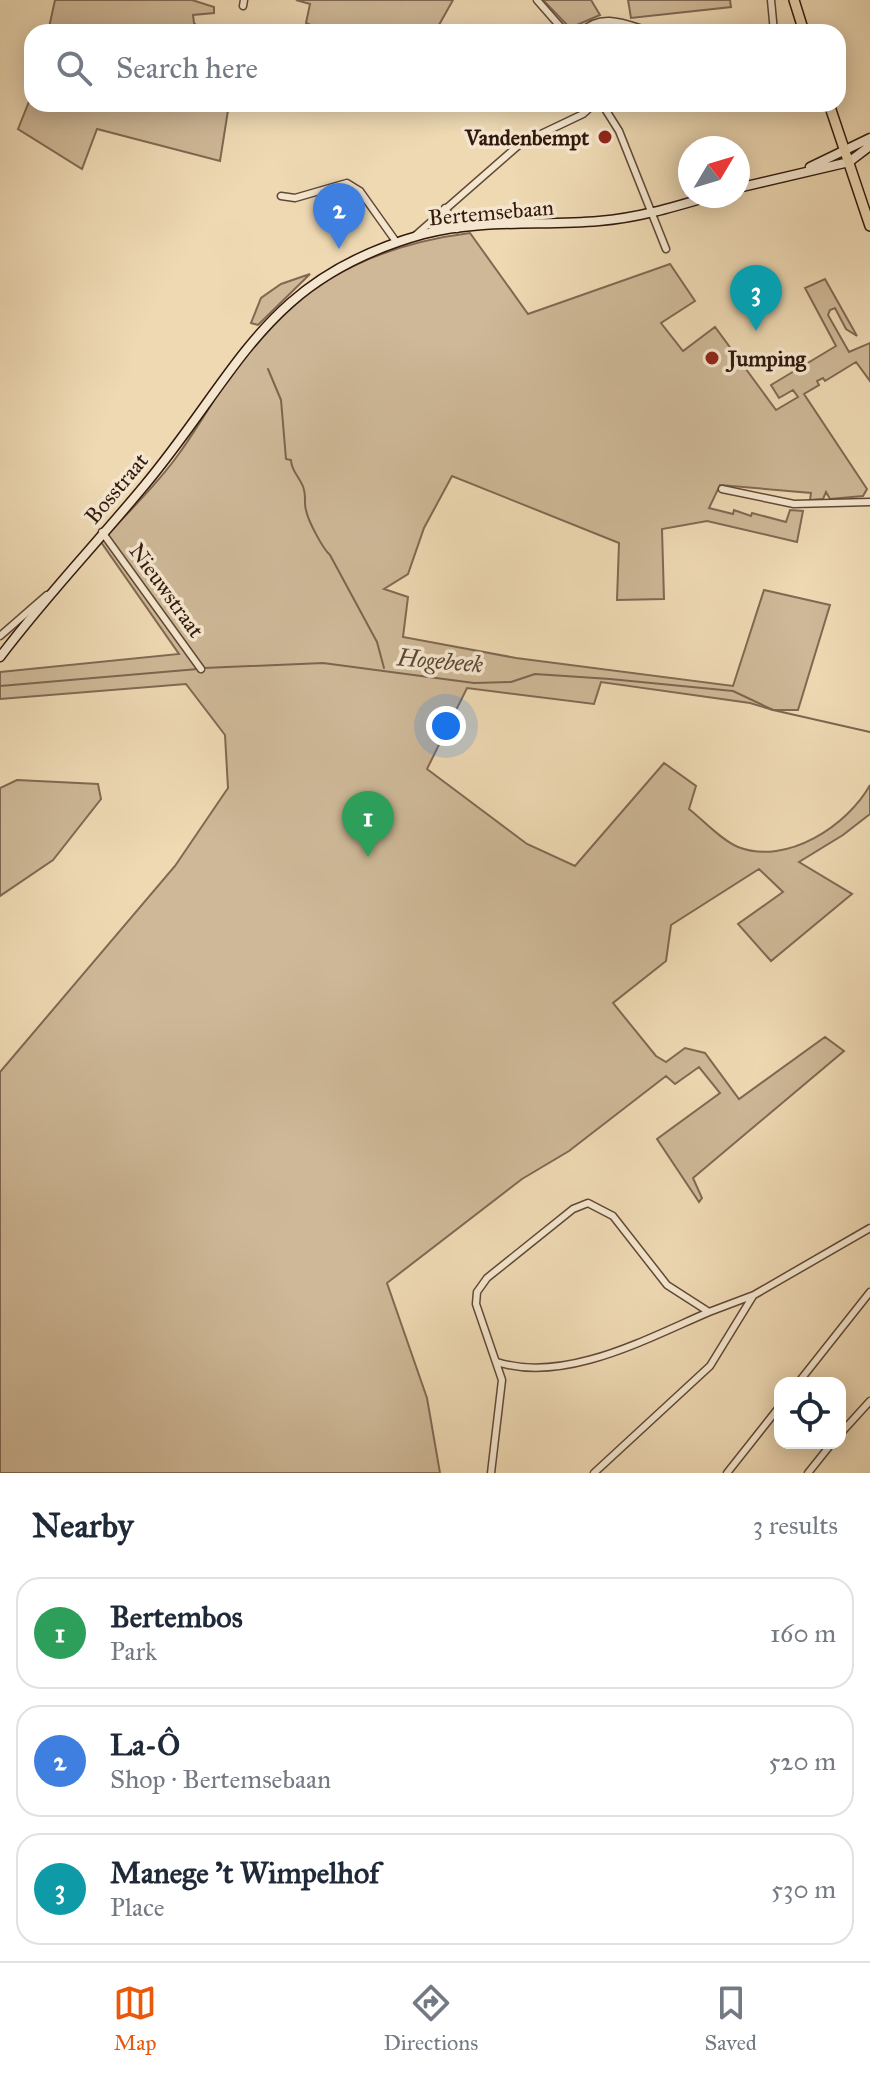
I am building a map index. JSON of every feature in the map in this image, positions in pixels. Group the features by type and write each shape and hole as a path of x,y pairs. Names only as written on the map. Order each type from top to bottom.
{"main road":[{"path":"794,0 802,24"},
{"path":"832,112 870,226"}],"street":[{"path":"537,0 558,24"},
{"path":"771,0 773,24"},
{"path":"591,24 604,19 622,24"},
{"path":"414,238 520,144 583,112"},
{"path":"607,112 619,131 649,214 666,249"},
{"path":"805,170 870,138"},
{"path":"750,185 849,162 870,146"},
{"path":"281,196 295,198 347,183 360,191 397,243"},
{"name":"Bertemsebaan","path":"254,337 278,311 309,286 397,243 457,229 598,221 649,214 678,206"},
{"path":"445,208 457,229"},
{"name":"Bosstraat","path":"0,657 47,595 145,486 254,337"},
{"path":"722,489 794,504 870,502"},
{"name":"Nieuwstraat","path":"102,532 201,669"},
{"path":"0,636 47,595"},
{"path":"491,1473 502,1380 476,1304 480,1287 581,1204 597,1205 613,1216 667,1285 709,1312"},
{"path":"497,1362 514,1368 583,1362 604,1356 754,1295 870,1228"},
{"path":"803,1377 870,1292"},
{"path":"594,1473 710,1366 754,1295"},
{"path":"726,1306 738,1322"},
{"path":"502,1380 514,1368"},
{"path":"846,1427 870,1401"},
{"path":"727,1473 774,1414"},
{"path":"808,1473 827,1449"}],"shaded area":[{"path":"55,0 192,0 214,7 214,13 193,15 195,24 50,24"},
{"path":"296,0 453,0 440,24 308,24 310,4"},
{"path":"543,0 591,0 600,15 579,24 566,24"},
{"path":"628,0 730,0 731,7 631,18"},
{"path":"25,112 228,112 220,161 97,129 82,169 18,129"},
{"path":"470,233 528,314 670,264 695,301 661,323 683,351 715,327 776,410 798,397 793,390 779,398 771,385 836,346 805,288 825,279 857,336 846,329 835,308 830,310 828,315 849,352 870,343 870,381 856,362 825,381 823,378 817,381 819,385 804,394 867,489 863,496 830,499 826,492 823,499 810,500 811,493 720,485 709,508 733,514 734,510 751,516 752,513 786,522 790,510 803,511 797,542 707,521 662,529 664,599 617,600 619,543 452,476 424,528 408,574 384,589 408,597 403,637 516,658 733,686 764,590 830,605 798,710 773,710 750,703 601,682 594,704 467,688 427,769 527,844 575,866 664,763 696,786 689,809 732,844 757,851 776,851 814,838 847,814 870,785 870,814 799,862 852,894 771,961 738,924 783,892 759,869 671,925 666,961 613,1003 656,1056 666,1062 685,1048 705,1053 739,1099 825,1037 844,1051 693,1178 702,1198 699,1202 657,1139 720,1093 699,1067 675,1084 666,1076 569,1151 522,1179 387,1283 427,1398 440,1473 0,1473 0,1072 175,866 228,788 225,735 186,684 0,699 0,672 179,654 101,542 151,489 188,441 246,353 279,316 327,280 354,266 410,245"},
{"path":"310,274 258,325 251,323 261,298 281,284"},
{"path":"17,780 98,784 101,799 53,860 0,896 0,788"}],"waterway":[{"path":"268,369 281,400 286,459 291,460 303,486 310,521 377,642 384,668"},
{"name":"Hogebeek","path":"204,668 323,663 474,683 511,682 535,674 610,679 733,691 773,710 870,732"},
{"name":"Hogebeek","path":"0,686 198,669"}],"place":[{"name":"Vandenbempt","path":"605,137"},
{"name":"La-Ô","path":"339,249"},
{"name":"Manege 't Wimpelhof","path":"756,331"},
{"name":"Jumping","path":"712,358"},
{"name":"Bertembos","path":"368,857"}]}
